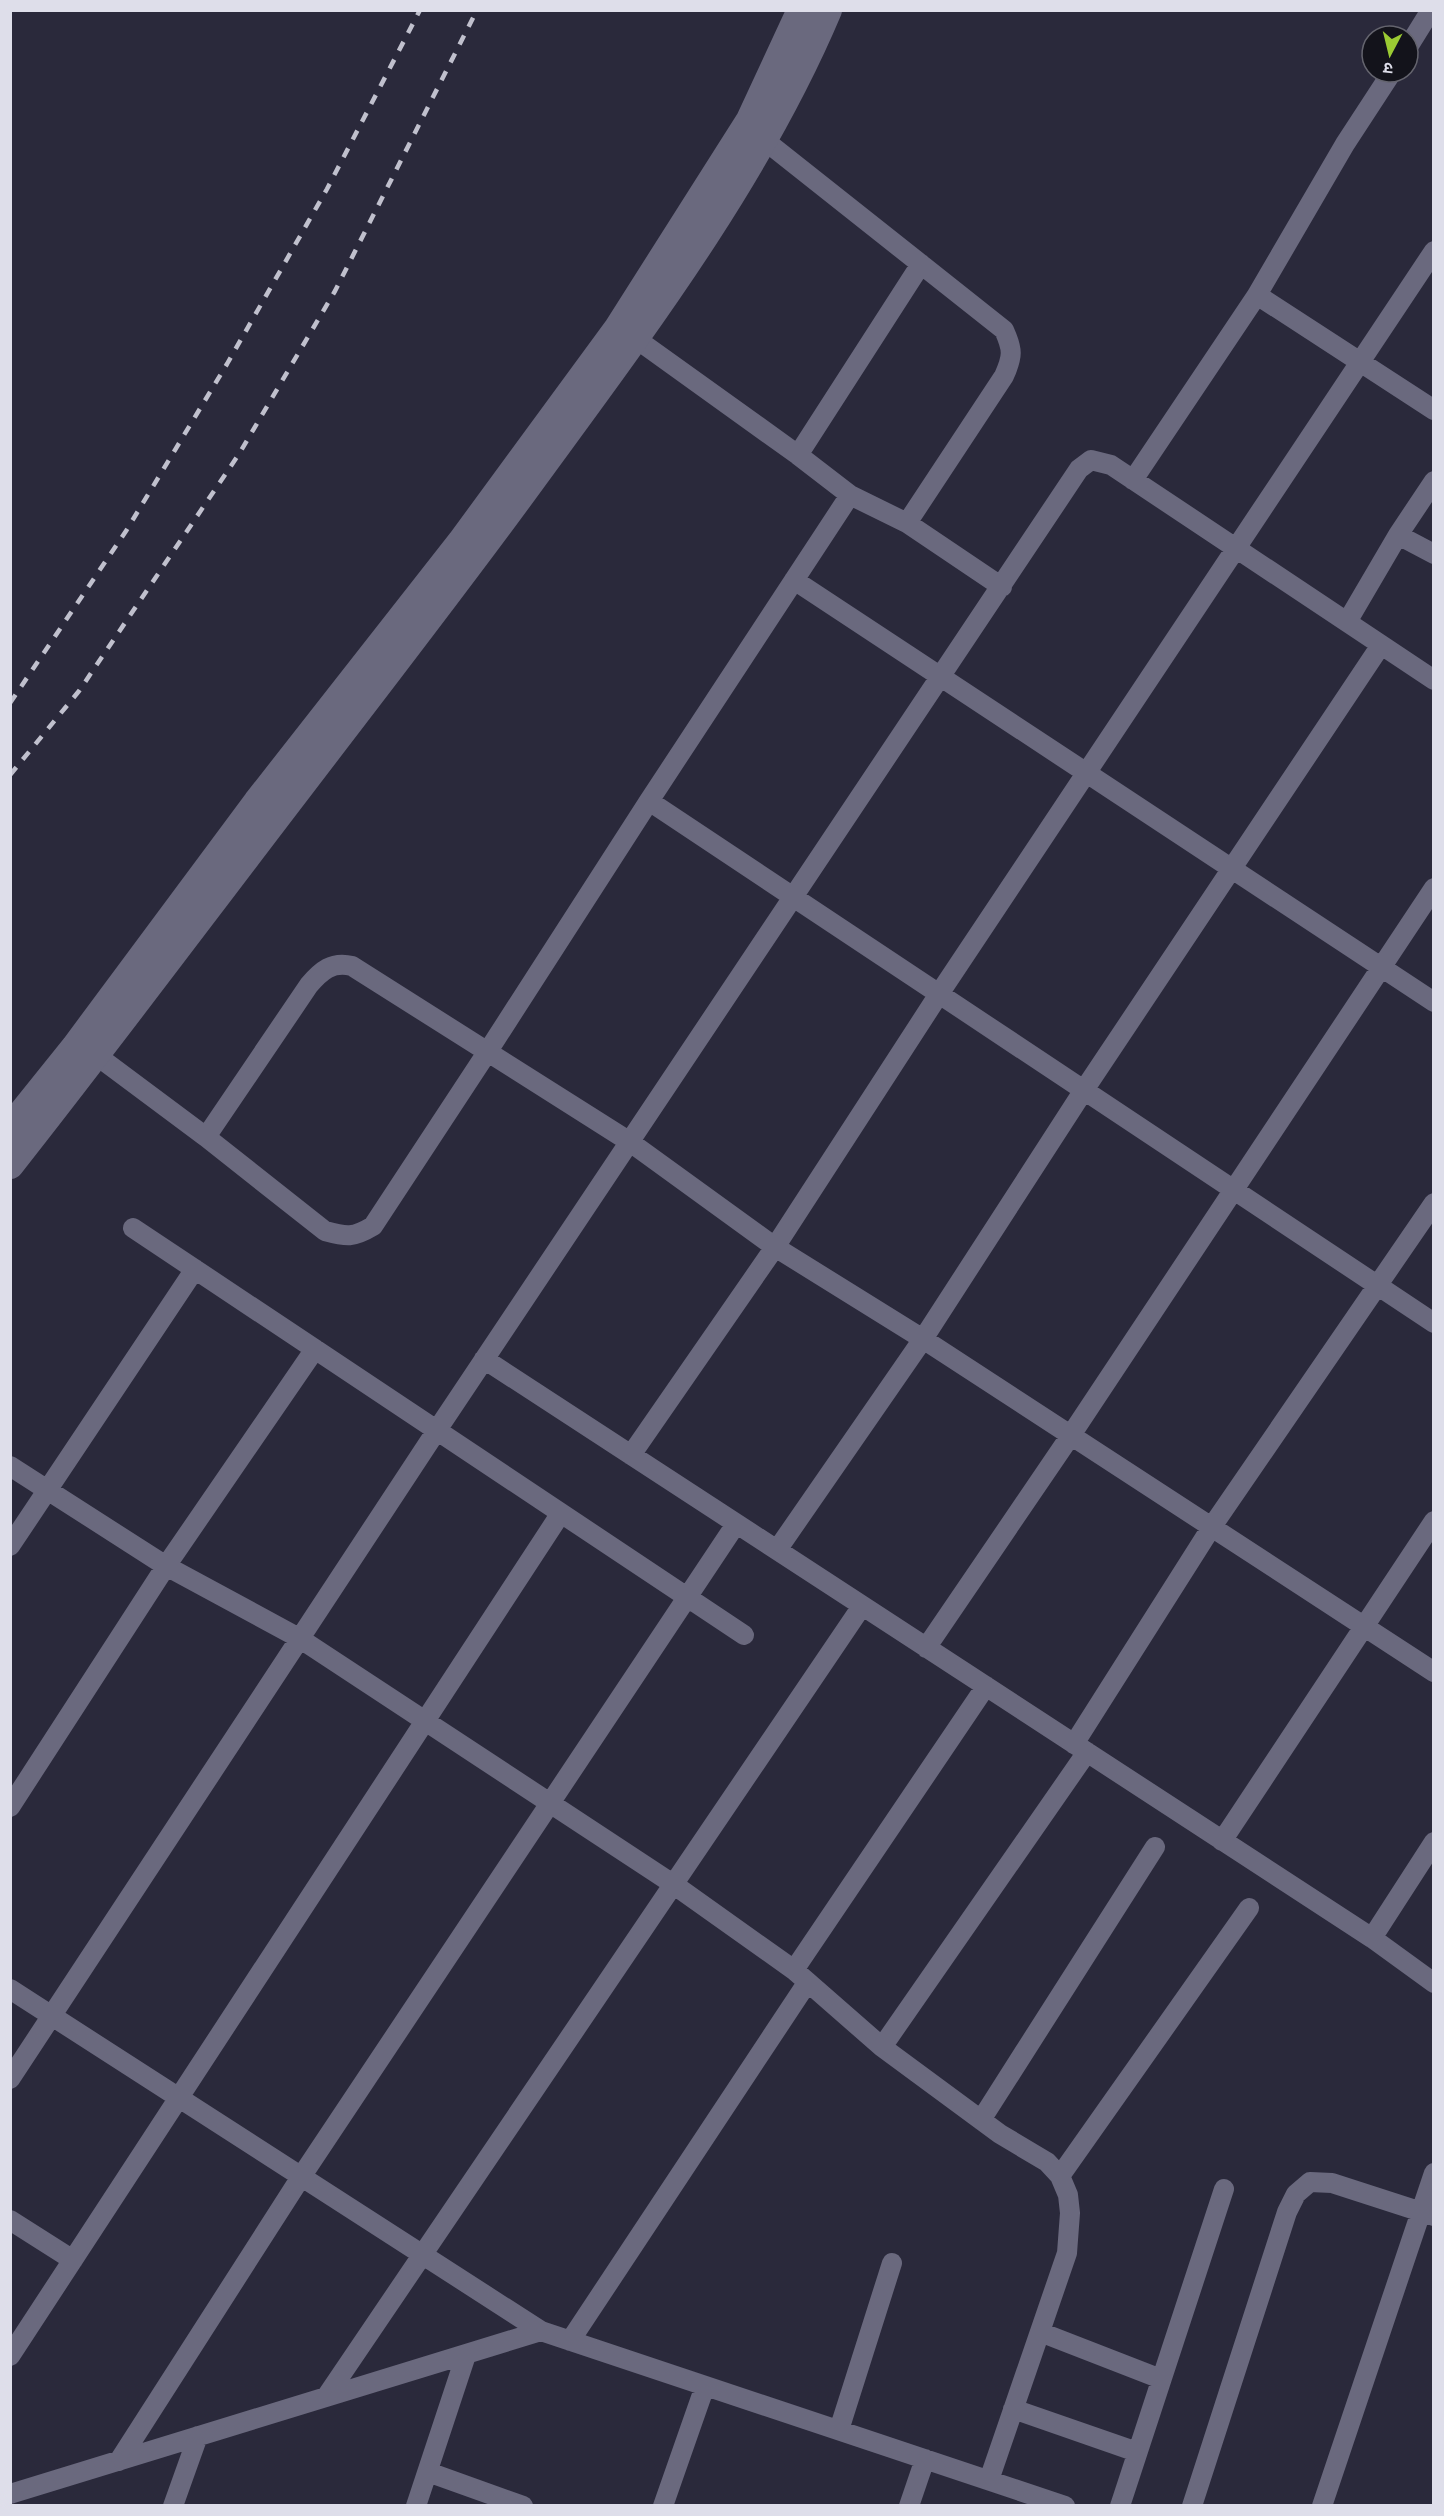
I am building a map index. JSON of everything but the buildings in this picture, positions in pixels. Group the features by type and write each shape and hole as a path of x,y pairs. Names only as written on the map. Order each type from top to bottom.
{"street":[{"path":"10,1128 75,1047 257,802 468,532 618,328 750,120 801,10"},
{"path":"10,1165 452,589 635,338 711,224 789,97 828,10"},
{"path":"1420,28 1431,10"},
{"path":"1133,480 1257,295 1345,144 1384,84"},
{"path":"763,139 1004,330 1011,346 1011,361 1004,376 907,523"},
{"path":"631,1455 775,1246 939,994 1434,251"},
{"path":"798,455 921,264"},
{"path":"1257,295 1434,410"},
{"path":"635,338 850,495 907,523 1002,587"},
{"path":"10,2079 436,1430 1079,469 1091,460 1111,465 1434,680"},
{"path":"1347,622 1398,535 1434,481"},
{"path":"96,1055 206,1137 325,1231 343,1236 356,1236 373,1226 850,495"},
{"path":"1398,535 1434,554"},
{"path":"794,580 1434,1002"},
{"path":"777,1550 923,1339 1084,1090 1381,645"},
{"path":"649,801 1434,1323"},
{"path":"926,1648 1071,1435 1232,1189 1434,888"},
{"path":"206,1137 320,972 342,963 352,966 630,1142 775,1246 923,1339 1434,1672"},
{"path":"882,2047 1081,1748 1211,1528 1434,1203"},
{"path":"133,1228 744,1635"},
{"path":"10,1546 195,1269"},
{"path":"10,1807 166,1566 315,1349"},
{"path":"484,1359 1372,1938 1434,1983"},
{"path":"10,1466 166,1566 299,1638 673,1884 800,1976 882,2047 981,2120 1047,2163 1060,2176 1068,2194 1070,2235 1067,2253 989,2480"},
{"path":"10,2355 561,1513"},
{"path":"1222,1841 1434,1521"},
{"path":"119,2461 301,2177 736,1524"},
{"path":"326,2397 862,1606"},
{"path":"570,2341 986,1686"},
{"path":"1372,1938 1434,1842"},
{"path":"981,2120 1155,1847"},
{"path":"1060,2176 1249,1908"},
{"path":"10,1989 541,2331 1065,2505"},
{"path":"1322,2505 1427,2214 1434,2173"},
{"path":"1192,2505 1287,2212 1296,2194 1310,2182 1332,2184 1427,2214"},
{"path":"1120,2505 1224,2189"},
{"path":"10,2220 73,2260"},
{"path":"839,2430 892,2263"},
{"path":"10,2494 541,2331"},
{"path":"1040,2332 1161,2379"},
{"path":"417,2505 466,2355"},
{"path":"663,2505 705,2386"},
{"path":"1013,2409 1137,2452"},
{"path":"173,2505 198,2436"},
{"path":"909,2505 925,2459"},
{"path":"428,2472 523,2505"}],"railway":[{"path":"10,703 126,531 227,364 327,189 420,10"},
{"path":"10,775 79,691 239,454 335,291 477,10"}]}
